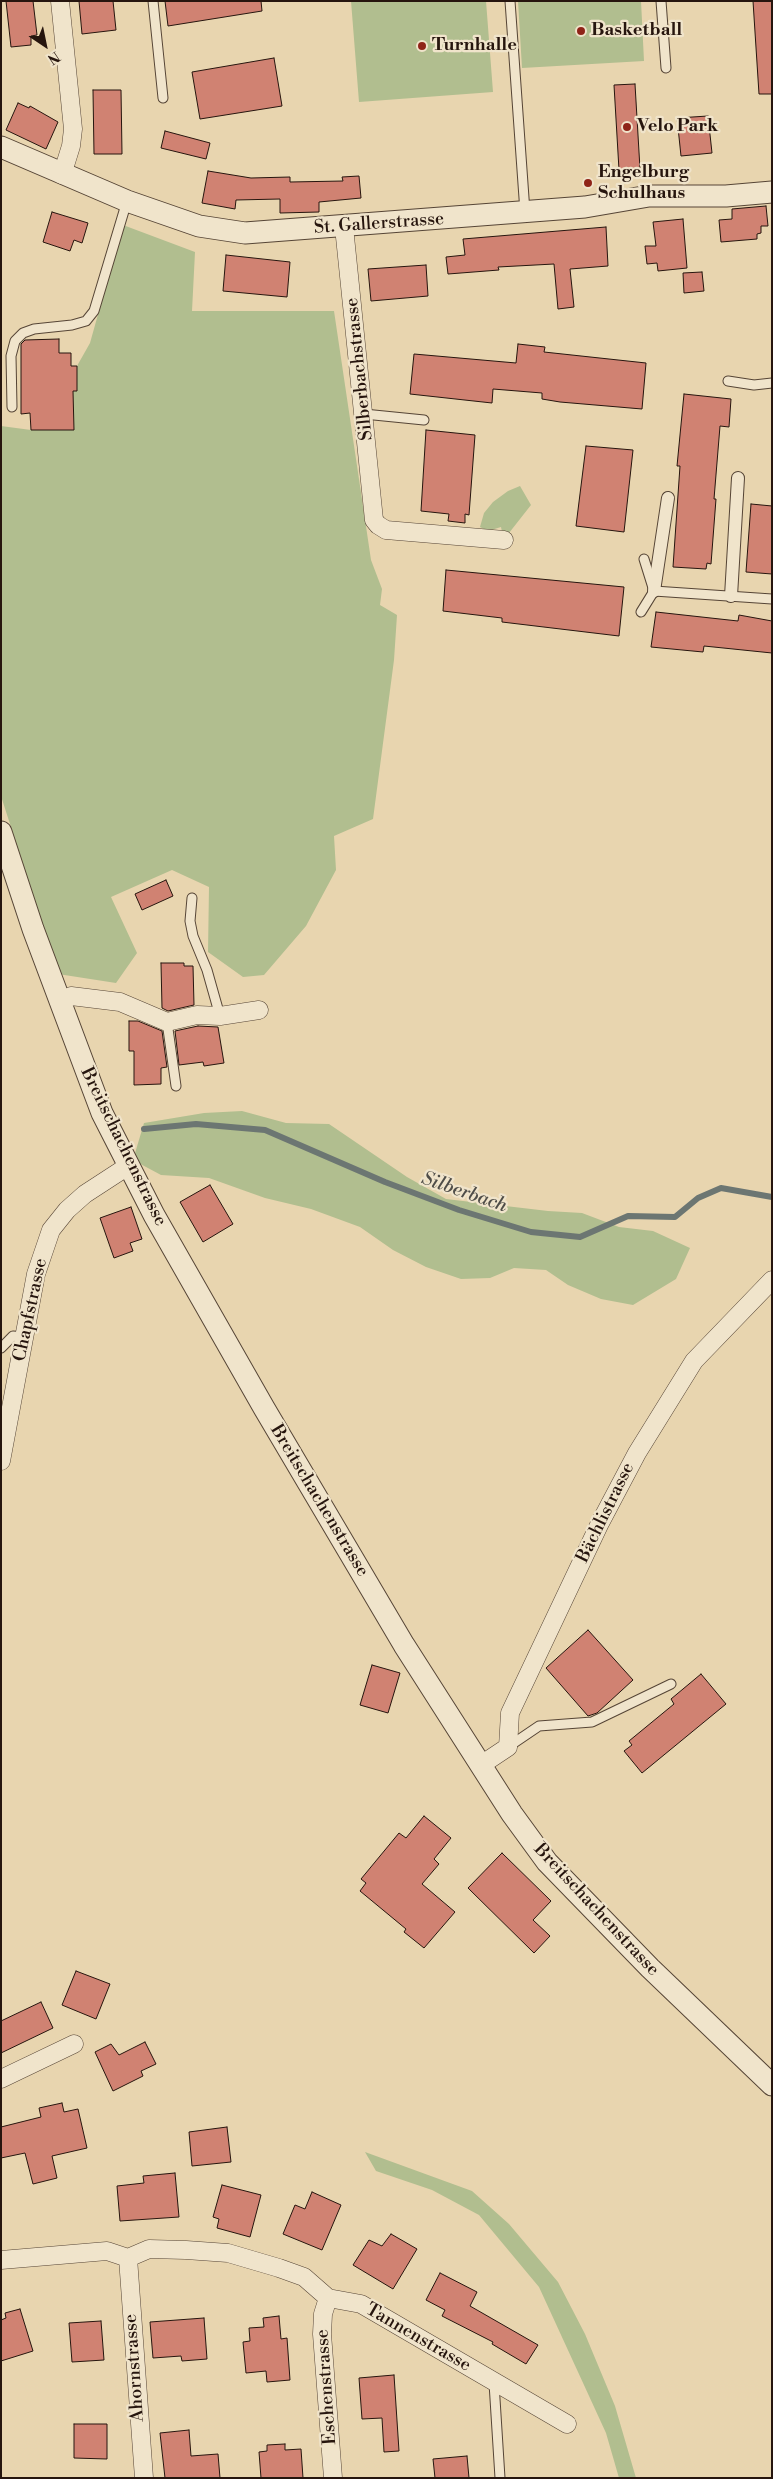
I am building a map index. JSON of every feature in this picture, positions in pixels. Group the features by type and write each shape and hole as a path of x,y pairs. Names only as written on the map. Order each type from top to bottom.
{"street":[{"path":"60,1 73,129 71,146 62,175"},
{"name":"St. Gallerstrasse","path":"1,147 62,175 127,201 199,226 245,234 585,207 649,196 726,196 772,192"},
{"name":"Silberbachstrasse","path":"344,227 374,520 386,530 504,540"},
{"path":"731,596 738,478"},
{"path":"654,591 668,498"},
{"name":"Breitschachenstrasse","path":"1,832 9,874 85,1073 128,1166 269,1417 404,1644 512,1814 547,1862 650,1968 772,2085"},
{"path":"59,1001 71,996 120,1002 167,1022 198,1015 220,1016 259,1010"},
{"name":"Chapfstrasse","path":"1,1461 36,1274 52,1230 67,1210 85,1194 128,1166"},
{"name":"Bächlistrasse","path":"508,1747 510,1713 600,1523 637,1452 694,1361 772,1280"},
{"path":"481,1765 508,1747"},
{"path":"1,2079 74,2044"},
{"path":"1,2260 107,2251 128,2258 149,2249 228,2253 304,2277 328,2298"},
{"name":"Ahornstrasse","path":"128,2258 144,2478"},
{"name":"Tannenstrasse","path":"328,2298 361,2304 567,2424"},
{"name":"Eschenstrasse","path":"328,2298 323,2314 322,2334 333,2478"}],"lane":[{"path":"153,1 163,98"},
{"path":"510,1 525,212"},
{"path":"661,1 666,68"},
{"path":"12,407 11,356 15,340 23,333 34,329 72,325 86,321 94,311 127,201"},
{"path":"728,381 754,385 772,383"},
{"path":"364,414 424,420"},
{"path":"641,612 654,591 644,559"},
{"path":"654,591 772,599"},
{"path":"192,898 190,920 193,936 207,970 220,1016"},
{"path":"167,1022 176,1086"},
{"path":"1,1348 13,1336 24,1337"},
{"path":"508,1747 539,1726 592,1722 671,1684"},
{"path":"494,2383 500,2478"}],"green space":[{"name":"Turnhalle","path":"351,1 486,1 493,92 359,102"},
{"name":"Basketball","path":"518,1 641,1 644,61 522,68"},
{"path":"123,225 195,252 192,311 334,311 371,560 382,589 380,605 397,615 394,660 373,819 334,836 336,870 306,926 264,975 243,977 208,952 209,887 172,870 111,897 137,953 116,983 58,974 1,796 1,426 31,430 74,429 73,391 77,391 77,366 90,343"},
{"path":"520,486 531,505 509,533 502,532 501,527 488,531 480,527 484,513 493,502 508,491"},
{"path":"242,1111 286,1123 329,1124 407,1177 446,1199 582,1213 619,1227 653,1231 690,1248 676,1279 633,1305 601,1299 568,1285 546,1270 514,1268 490,1278 461,1279 426,1267 393,1250 360,1227 311,1209 265,1198 209,1178 161,1175 133,1160 144,1123 204,1113"},
{"path":"365,2152 472,2191 509,2224 558,2282 585,2334 615,2406 636,2478 619,2478 606,2433 539,2287 479,2215 432,2190 376,2171"}],"building":[{"path":"6,1 33,1 37,35 31,36 31,45 11,47"},
{"path":"79,1 113,1 116,30 82,34"},
{"path":"165,1 261,1 262,11 168,26"},
{"path":"753,1 772,1 772,94 759,94"},
{"path":"274,58 282,106 200,119 192,72"},
{"name":"Velo Park","path":"635,84 640,169 619,170 614,85"},
{"path":"93,90 121,90 122,154 94,154"},
{"path":"18,103 29,108 30,106 58,122 46,149 6,130"},
{"path":"708,116 712,153 681,156 677,118"},
{"path":"165,131 210,143 206,159 161,148"},
{"path":"208,171 251,178 290,177 290,182 343,181 342,177 359,176 361,198 319,202 319,212 280,213 280,199 236,200 235,209 202,203"},
{"path":"766,206 768,226 761,226 761,233 757,234 757,239 721,242 719,220 732,219 732,209"},
{"path":"52,212 88,223 82,243 74,240 70,251 43,242"},
{"path":"683,219 687,268 658,271 657,263 647,264 645,246 656,246 653,222"},
{"path":"606,227 608,266 570,269 574,307 558,309 554,264 498,267 499,270 448,274 446,257 465,255 463,239"},
{"path":"226,255 290,262 287,297 223,291"},
{"path":"426,265 428,296 371,301 368,269"},
{"path":"702,272 704,291 684,293 683,273"},
{"path":"59,339 59,353 71,353 71,366 77,366 77,391 73,391 74,430 31,430 30,413 21,414 21,344 25,340"},
{"path":"518,344 545,347 544,352 646,363 642,409 560,402 542,399 542,393 493,389 492,403 410,394 414,354 516,363"},
{"path":"684,394 731,399 729,427 720,426 711,564 707,563 706,569 673,567 680,466 677,466"},
{"path":"426,430 475,435 469,515 465,514 465,523 448,521 449,514 421,511"},
{"path":"586,446 633,450 624,532 576,526"},
{"path":"751,504 772,506 772,574 746,572"},
{"path":"446,570 624,587 619,636 502,622 502,618 443,611"},
{"path":"656,612 738,621 739,615 772,621 772,653 704,646 703,652 651,647"},
{"path":"166,880 173,896 142,910 135,894"},
{"path":"161,963 184,963 184,966 193,966 194,1005 168,1011 162,1008"},
{"path":"129,1021 138,1021 162,1031 167,1067 161,1068 161,1084 134,1085 134,1051 129,1051"},
{"path":"198,1026 218,1027 224,1063 204,1066 203,1062 179,1065 175,1031"},
{"path":"210,1185 233,1224 203,1242 180,1202"},
{"path":"131,1207 142,1239 130,1243 133,1251 114,1258 100,1218"},
{"path":"588,1630 633,1680 597,1713 588,1716 546,1668"},
{"path":"372,1665 400,1673 388,1713 360,1705"},
{"path":"701,1674 726,1704 642,1773 624,1751 632,1745 629,1741 674,1704 671,1699"},
{"path":"424,1816 451,1838 434,1859 439,1864 422,1884 455,1912 424,1948 404,1932 406,1929 360,1891 366,1883 361,1879 399,1833 406,1838"},
{"path":"502,1853 551,1901 533,1920 550,1936 534,1953 468,1888"},
{"path":"76,1971 110,1984 96,2019 62,2005"},
{"path":"41,2002 53,2028 1,2053 1,2021"},
{"path":"145,2042 156,2064 141,2071 143,2076 113,2091 95,2052 111,2044 119,2055"},
{"path":"62,2103 64,2112 78,2109 87,2148 52,2156 57,2178 33,2184 25,2153 1,2158 1,2127 41,2117 39,2108"},
{"path":"227,2127 231,2162 192,2166 189,2132"},
{"path":"175,2173 179,2217 120,2221 117,2186 144,2183 143,2176"},
{"path":"222,2185 261,2195 250,2237 217,2228 219,2219 213,2217"},
{"path":"312,2192 341,2205 322,2250 283,2234 295,2205 305,2209"},
{"path":"391,2234 417,2249 393,2289 353,2265 369,2240 382,2246"},
{"path":"440,2273 477,2292 470,2306 538,2345 526,2364 492,2344 493,2342 442,2316 445,2310 426,2300"},
{"path":"20,2309 33,2351 1,2361 1,2320 6,2318 5,2313"},
{"path":"279,2316 281,2339 287,2338 290,2380 267,2382 266,2371 246,2373 243,2342 250,2341 249,2328 264,2327 263,2318"},
{"path":"204,2318 207,2359 182,2361 181,2356 153,2358 150,2322"},
{"path":"101,2321 104,2360 72,2362 69,2323"},
{"path":"394,2375 399,2451 384,2452 382,2418 362,2419 359,2378"},
{"path":"74,2424 107,2424 107,2459 74,2458"},
{"path":"189,2430 191,2456 218,2454 220,2478 165,2478 160,2433"},
{"path":"285,2444 285,2450 301,2449 303,2478 261,2478 259,2452 267,2451 267,2445"},
{"path":"467,2456 469,2478 435,2478 433,2459"}],"waterway":[{"name":"Silberbach","path":"144,1129 196,1124 265,1130 385,1182 459,1210 531,1232 580,1237 628,1216 675,1217 698,1198 721,1188 772,1197"}],"place":[{"name":"Basketball","path":"581,31"},
{"name":"Turnhalle","path":"422,46"},
{"name":"Velo Park","path":"627,127"},
{"name":"Engelburg Schulhaus","path":"588,183"}]}
